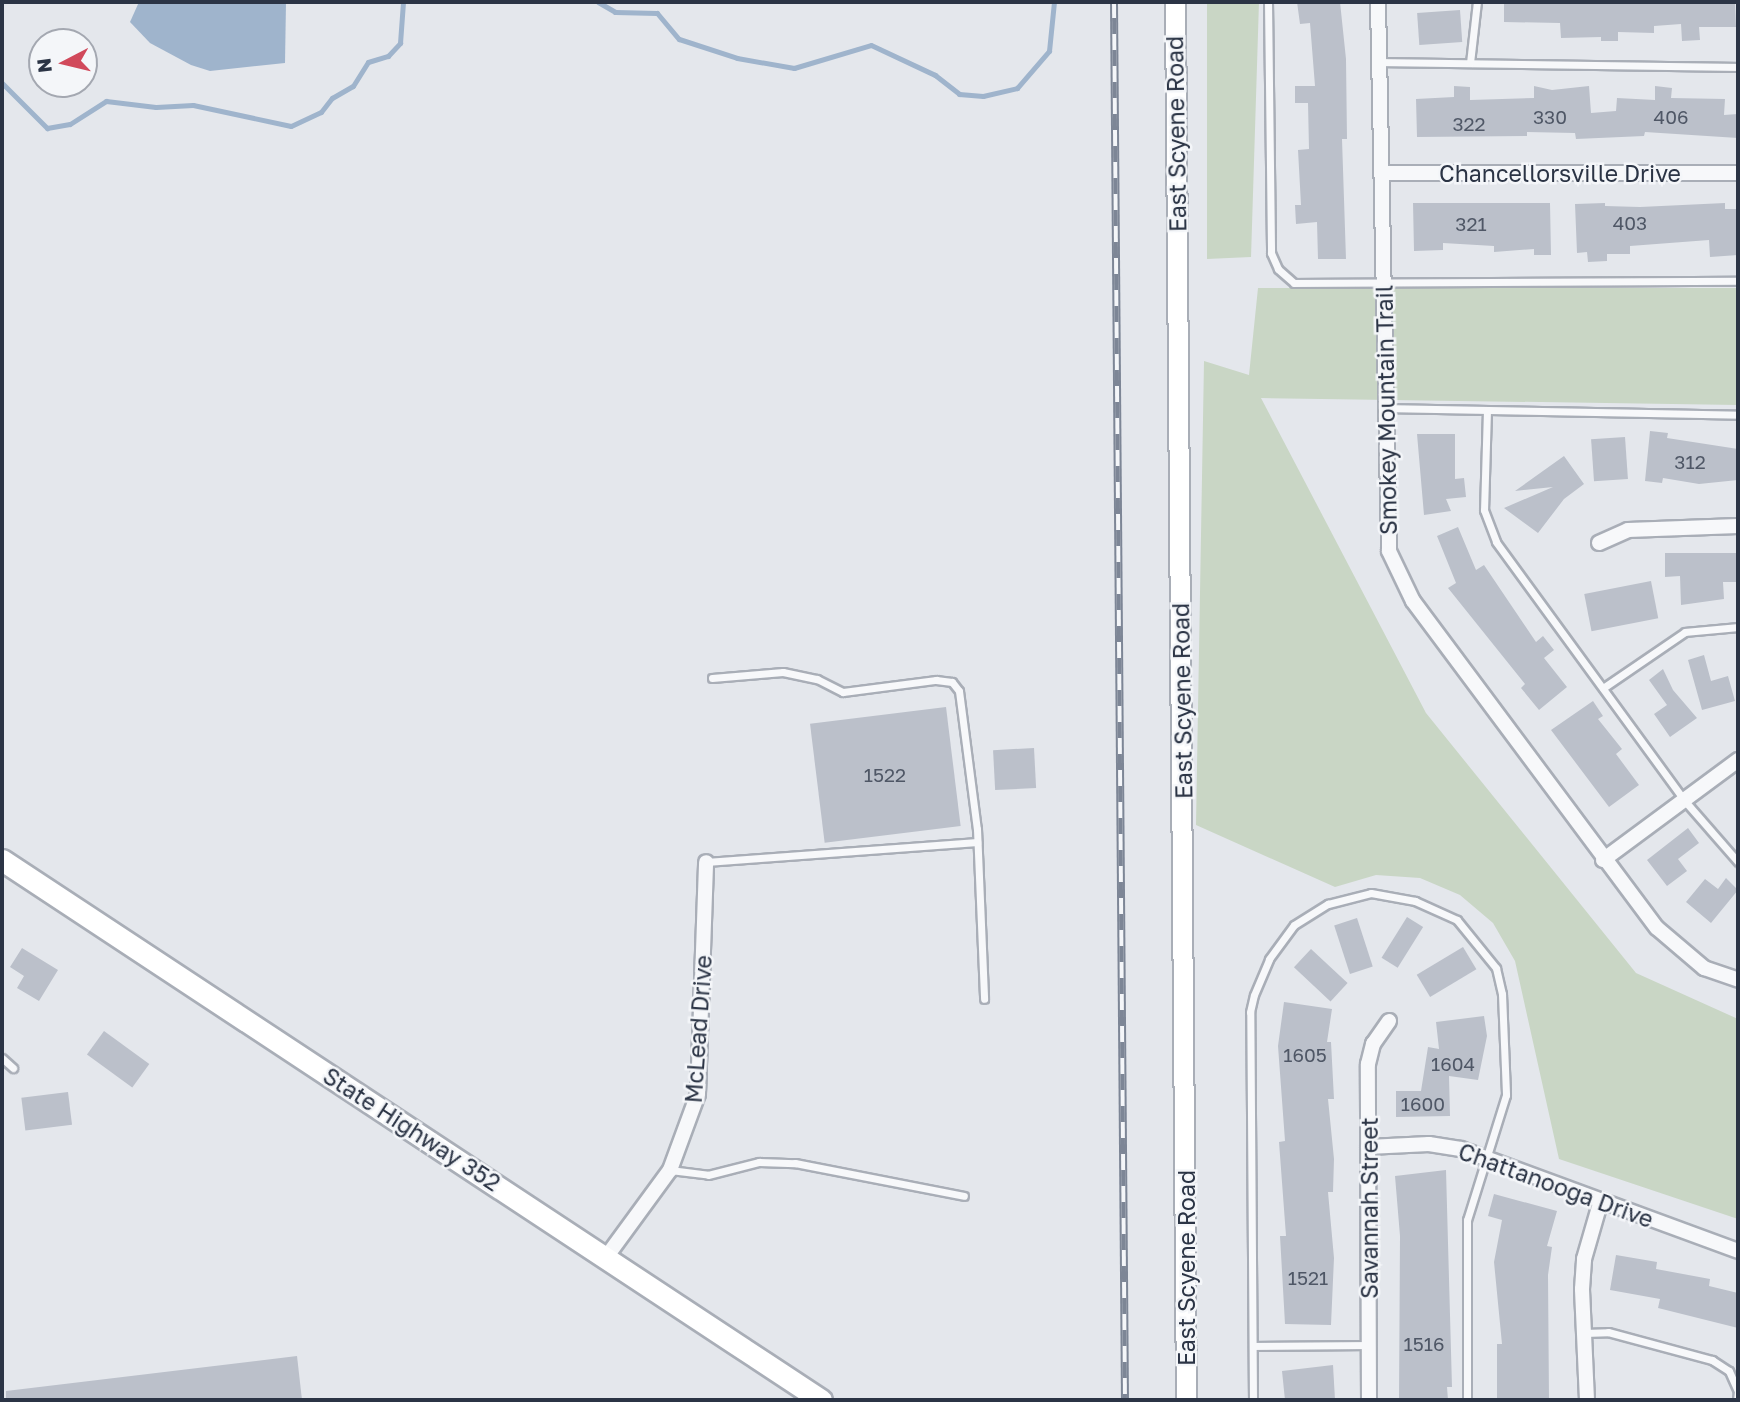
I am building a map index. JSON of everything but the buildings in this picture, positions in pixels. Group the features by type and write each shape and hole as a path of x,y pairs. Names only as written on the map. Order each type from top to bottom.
{"main road":[{"name":"State Highway 352","path":"2,860 607,1256 821,1400"}],"street":[{"name":"East Scyene Road","path":"1175,2 1186,1400"},
{"name":"Smokey Mountain Trail","path":"1378,2 1385,521 1389,551 1406,589 1604,860 1657,928 1704,968 1738,980"},
{"name":"Chancellorsville Drive","path":"1382,173 1738,173"},
{"path":"1599,543 1640,528 1738,526"},
{"path":"1604,860 1738,760"},
{"name":"McLead Drive","path":"607,1256 670,1170 698,1094 706,862"},
{"name":"Savannah Street","path":"1369,1400 1368,1064 1373,1044 1389,1021"},
{"name":"Chattanooga Drive","path":"1368,1147 1429,1144 1487,1158 1738,1251"},
{"path":"1587,1400 1584,1259 1601,1200"}],"lane":[{"path":"1268,2 1271,253 1278,269 1294,283 1383,280 1738,281"},
{"path":"1470,63 1477,2"},
{"path":"1380,62 1738,67"},
{"path":"1384,408 1738,415"},
{"path":"1487,410 1487,524 1684,800 1738,862"},
{"path":"1603,688 1685,632 1738,627"},
{"path":"712,678 782,672 817,679 843,692 936,680 952,682 958,691 977,842 984,999"},
{"path":"706,862 977,842"},
{"path":"1253,1400 1250,1012 1269,958 1294,925 1312,911 1348,898 1388,895 1438,909 1457,920 1483,948 1496,968 1502,994 1506,1096 1467,1220 1467,1400"},
{"path":"2,1058 13,1068"},
{"path":"670,1170 708,1175 759,1162 796,1163 964,1196"},
{"path":"1584,1333 1608,1332 1712,1360 1729,1371 1738,1391 1737,1400"},
{"path":"1253,1346 1369,1345"}],"green space":[{"path":"1207,2 1259,2 1251,257 1207,259"},
{"path":"1258,288 1738,288 1738,405 1261,398 1426,713 1636,973 1738,1019 1738,1219 1559,1159 1515,961 1493,923 1460,895 1420,878 1376,875 1335,887 1196,825 1204,361 1249,375"}],"water":[{"path":"139,2 286,2 285,63 210,71 191,65 150,43 130,22"}],"waterway":[{"path":"2,83 47,128 70,124 106,101 156,107 193,105 291,126 321,112 332,98 353,86 368,62 388,56 400,43 403,2"},
{"path":"598,2 615,12 657,13 679,39 737,58 794,68 871,45 935,75 959,94 983,96 1017,88 1049,51 1054,2"}],"railway":[{"path":"1114,2 1125,1400"}]}
